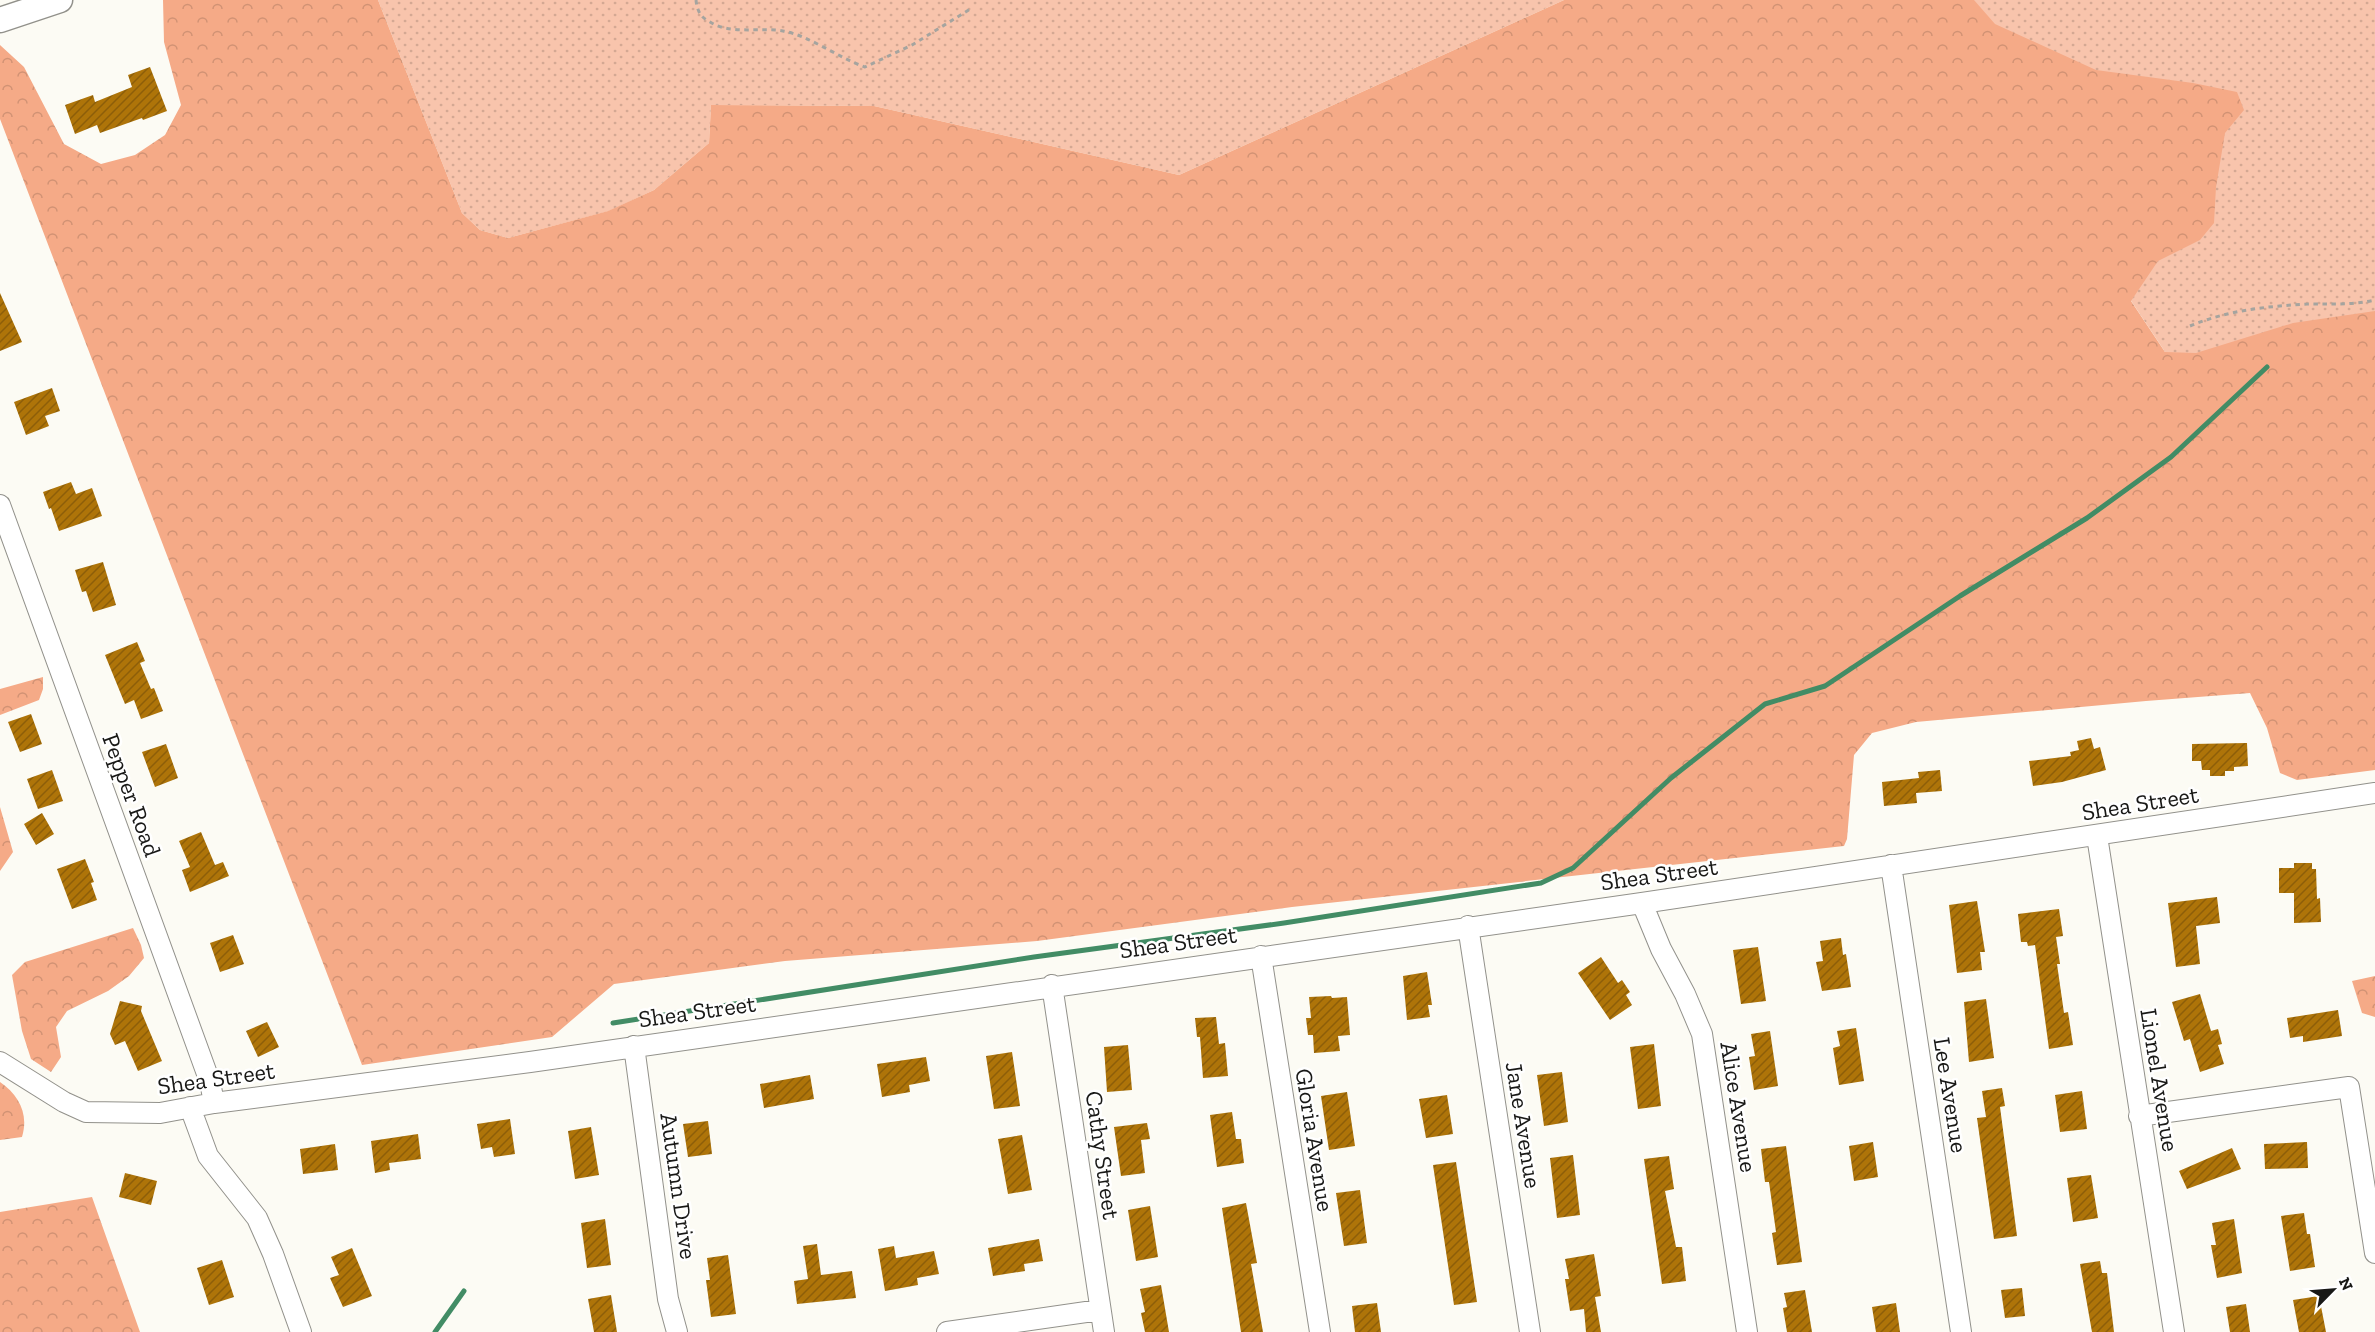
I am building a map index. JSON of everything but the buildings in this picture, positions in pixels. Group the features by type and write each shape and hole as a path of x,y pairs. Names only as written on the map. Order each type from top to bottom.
{"street":[{"path":"0,20 60,0"},
{"name":"Pepper Road","path":"0,506 210,1082 214,1103"},
{"name":"Shea Street","path":"0,1062 64,1102 86,1112 160,1113 214,1103 634,1046 1642,903 2375,794"},
{"name":"Lionel Avenue","path":"2097,836 2174,1332"},
{"name":"Lee Avenue","path":"1891,865 1961,1332"},
{"name":"Alice Avenue","path":"1642,903 1661,949 1685,994 1702,1034 1747,1332"},
{"name":"Jane Avenue","path":"1468,926 1530,1332"},
{"name":"Gloria Avenue","path":"1261,956 1320,1332"},
{"name":"Cathy Street","path":"1052,985 1104,1332"},
{"name":"Autumn Drive","path":"634,1046 668,1299 677,1332"},
{"path":"2139,1116 2349,1087 2375,1253"},
{"path":"190,1107 208,1156 257,1218 273,1254 301,1332"},
{"path":"947,1332 1100,1310"}],"path":[{"path":"696,0 698,12 710,23 728,28 786,31 865,67 912,45 972,8"},
{"path":"2190,326 2254,308 2354,304 2375,300"}],"shaded area":[{"path":"378,0 1564,0 1179,175 874,106 711,105 709,143 654,190 609,211 508,238 480,230 462,213"},
{"path":"1931,0 2375,0 2375,412 2237,460"}],"green space":[{"path":"163,0 378,0 462,213 480,230 508,238 608,211 654,190 709,143 711,105 874,106 1179,175 1564,0 1974,0 1995,24 2096,70 2193,83 2237,92 2244,110 2225,133 2216,187 2214,223 2200,240 2158,261 2131,301 2165,352 2196,353 2293,323 2375,311 2375,770 2297,780 2280,773 2267,728 2250,693 1916,722 1872,733 1854,755 1847,839 1844,846 1292,907 1037,941 785,961 614,984 552,1037 362,1065 0,119 0,45 24,67 64,144 101,164 135,155 165,135 181,105 164,42"},
{"path":"43,677 43,689 39,700 0,715 0,689"},
{"path":"0,807 13,852 0,871"},
{"path":"133,928 144,958 129,976 108,991 67,1011 56,1027 61,1057 51,1072 31,1059 22,1031 12,975 25,962"},
{"path":"2375,976 2375,1017 2362,1013 2352,981"},
{"path":"0,1082 7,1087 21,1106 24,1121 22,1137 0,1140"},
{"path":"92,1197 140,1332 0,1332 0,1212"}],"waterway":[{"path":"613,1023 1034,957 1284,923 1541,883 1573,868 1671,778 1765,704 1825,686 1960,596 2087,518 2171,457 2267,367"},
{"path":"435,1332 464,1291"}]}
